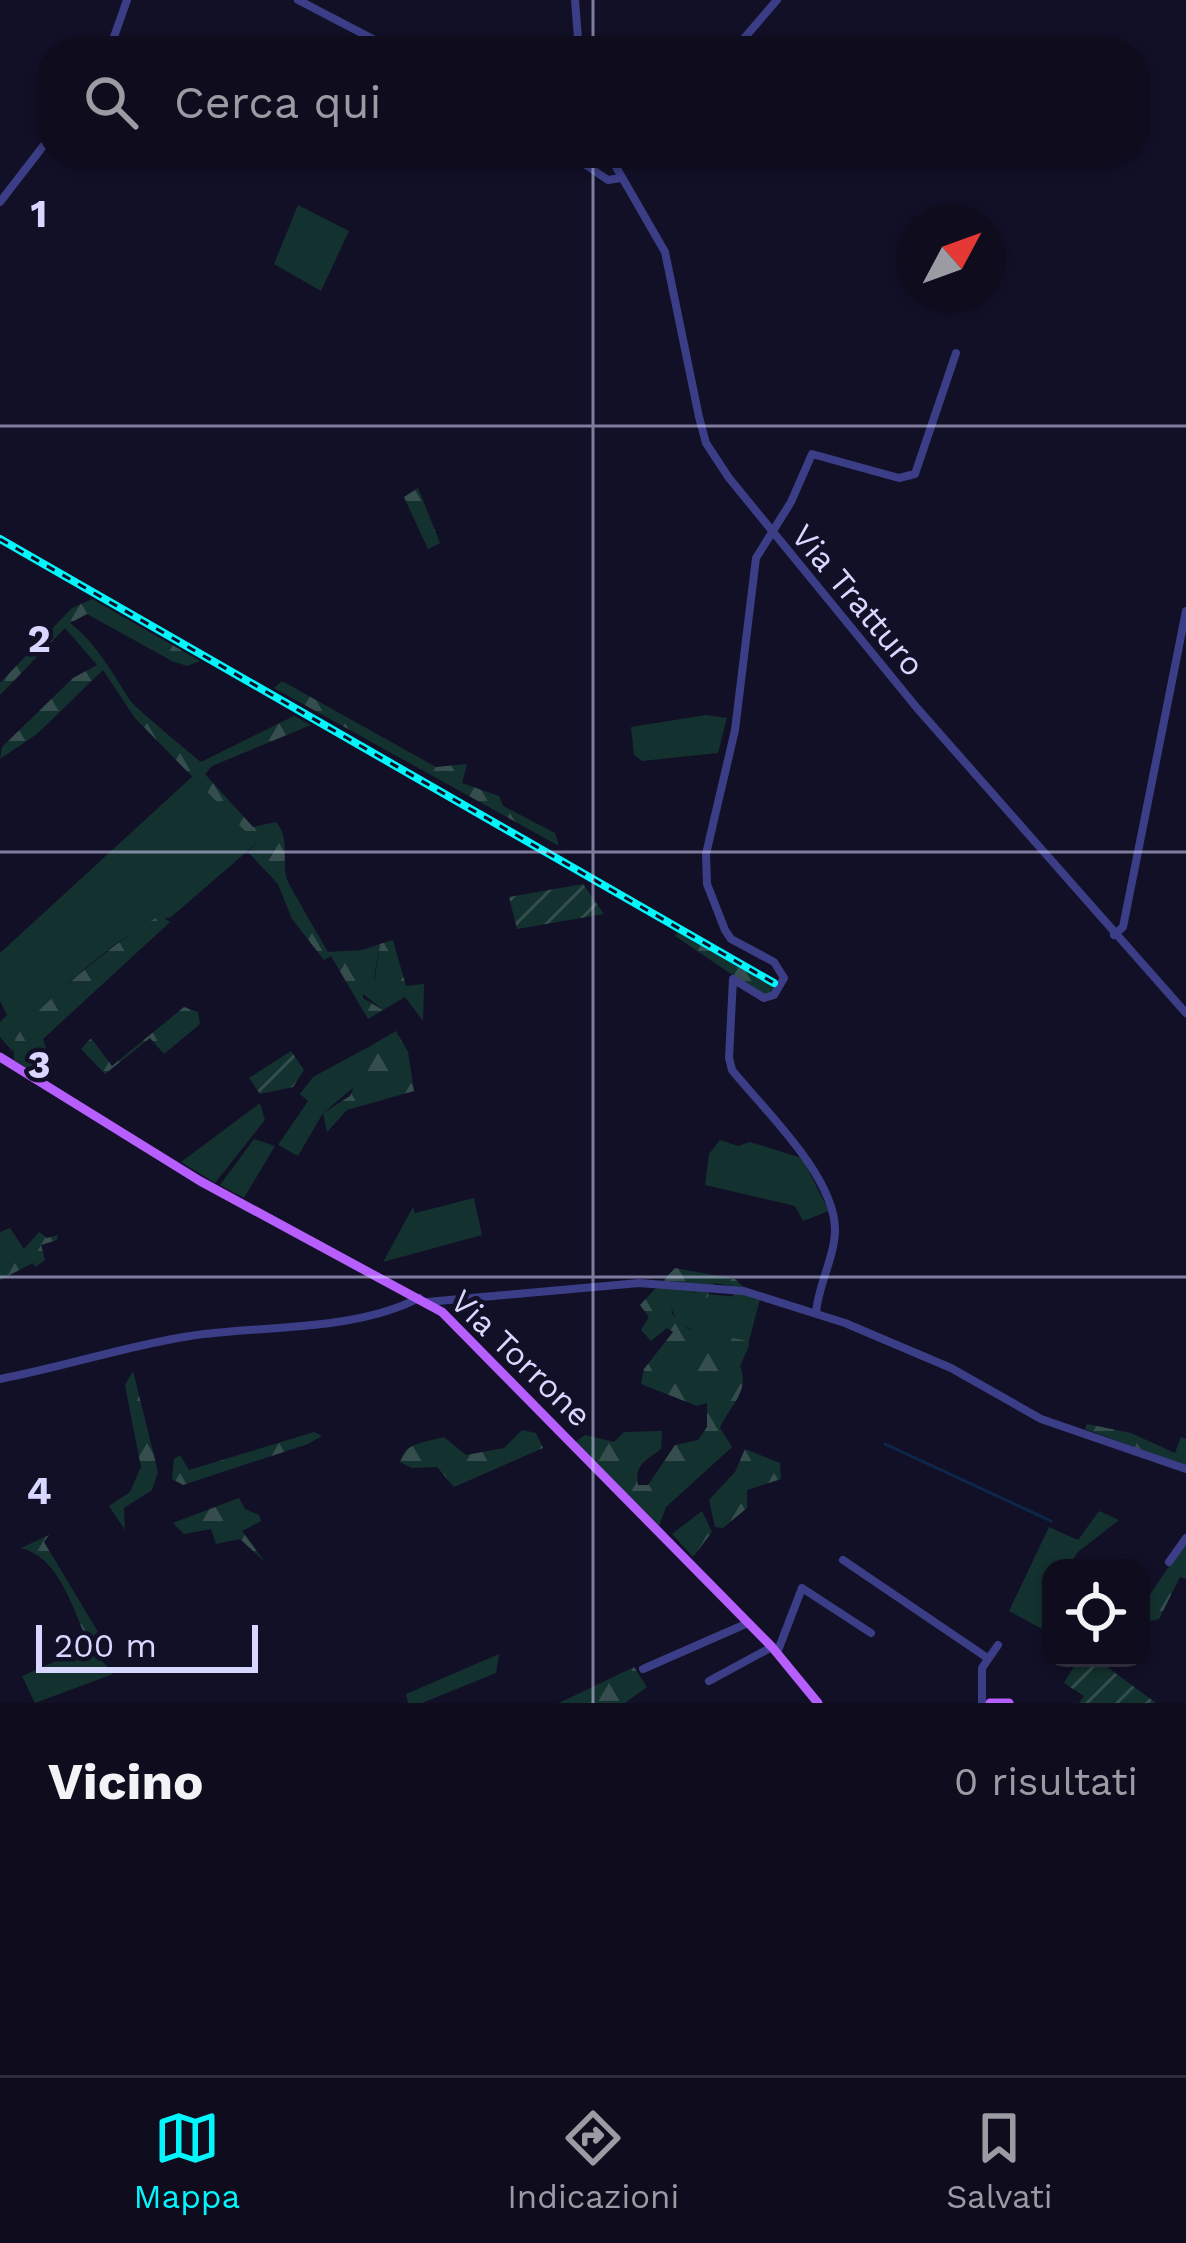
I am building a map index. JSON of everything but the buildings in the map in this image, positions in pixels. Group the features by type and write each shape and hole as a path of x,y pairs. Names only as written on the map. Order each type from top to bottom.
{"main road":[{"name":"Via Torrone","path":"0,1057 200,1181 423,1300 453,1322 775,1650 818,1703"},
{"path":"986,1703 1009,1703"}],"street":[{"path":"114,36 127,0"},
{"path":"298,0 367,36"},
{"path":"575,0 577,36"},
{"path":"746,36 777,0"},
{"path":"0,202 36,155"},
{"path":"590,168 608,180 621,178"},
{"name":"Via Tratturo","path":"616,168 665,252 706,443 771,535 1113,935 1186,1013"},
{"path":"816,1313 835,1228 830,1208 807,1162 732,1070 730,1058 733,979 764,998 774,995 784,978 775,962 731,939 707,884 706,854 743,672 756,558 812,454 899,478 915,474 956,353"},
{"path":"1113,935 1123,927 1186,610"},
{"path":"0,1379 93,1353 344,1318 423,1300 675,1282 744,1291 816,1313 951,1368 1041,1419 1186,1469"},
{"path":"1169,1562 1186,1538"},
{"path":"843,1560 986,1657"},
{"path":"709,1682 775,1650 802,1588 871,1633"},
{"path":"643,1669 748,1623"},
{"path":"986,1703 978,1687 986,1657 998,1645"}],"green space":[{"path":"298,205 349,231 321,291 274,264"},
{"path":"418,488 440,543 428,549 404,497"},
{"path":"92,599 200,661 187,666 172,661 87,614 70,623 133,703 201,762 294,716 311,725 212,766 205,774 253,827 276,822 284,837 290,886 328,952 363,950 363,998 383,1010 368,1019 331,956 324,960 292,919 278,884 248,852 257,843 135,718 103,670 37,734 0,759 2,747 73,678 97,665 65,628 0,695 0,683 72,608"},
{"path":"282,681 436,767 467,764 462,783 499,796 503,806 555,833 559,846 274,688"},
{"path":"706,715 727,718 718,753 642,761 634,755 631,727"},
{"path":"195,774 257,843 170,918 134,932 82,971 35,1017 13,1052 0,1037 0,1022 7,1015 0,1001 0,953"},
{"path":"583,884 604,914 517,929 509,897"},
{"path":"161,916 170,922 43,1039 52,1066 38,1075 14,1060 15,1040 38,1012 106,952"},
{"path":"678,931 776,989 765,997 675,936"},
{"path":"393,940 406,986 424,984 423,1021 405,997 395,1003 374,984 380,944"},
{"path":"380,944 374,978 395,1003 383,1010 362,993 363,950"},
{"path":"184,1007 198,1012 200,1024 164,1054 150,1038 105,1074 81,1049 91,1038 112,1066"},
{"path":"396,1031 408,1052 414,1091 347,1110 327,1132 323,1113 350,1096 372,1045"},
{"path":"372,1045 360,1082 323,1113 298,1156 278,1145 308,1101 300,1094 313,1077"},
{"path":"291,1051 304,1070 293,1087 260,1094 249,1078"},
{"path":"260,1103 265,1120 215,1183 181,1162"},
{"path":"254,1139 275,1146 244,1198 220,1185"},
{"path":"720,1140 738,1146 750,1142 802,1158 829,1211 803,1221 795,1206 705,1185 709,1154"},
{"path":"474,1198 482,1235 383,1262 413,1207 415,1213"},
{"path":"10,1228 24,1249 39,1232 47,1238 58,1235 57,1240 41,1245 45,1260 0,1280 0,1232"},
{"path":"675,1268 735,1279 754,1297 742,1304 733,1299 732,1286 714,1283 707,1298 694,1292 671,1296 672,1314 688,1329 747,1341 749,1346 740,1366 741,1391 720,1428 732,1447 666,1507 659,1526 575,1442 585,1435 614,1442 624,1432 662,1431 661,1449 638,1472 638,1485 648,1485 675,1445 698,1440 707,1427 707,1403 697,1406 641,1384 644,1369 673,1332 667,1328 651,1341 641,1330 649,1317 640,1305"},
{"path":"686,1292 760,1299 748,1345 687,1328 678,1321 671,1296"},
{"path":"133,1371 158,1472 152,1490 124,1508 125,1530 109,1506 130,1492 141,1467 125,1385"},
{"path":"1087,1424 1131,1433 1175,1453 1181,1437 1186,1439 1186,1466 1085,1429"},
{"path":"522,1430 536,1433 543,1448 454,1487 437,1467 412,1468 400,1462 407,1450 424,1442 444,1437 466,1455 504,1448"},
{"path":"314,1432 322,1436 308,1444 183,1485 172,1479 174,1459 180,1455 189,1470"},
{"path":"745,1449 780,1463 781,1479 747,1490 747,1508 723,1528 715,1527 709,1500 735,1472"},
{"path":"239,1498 245,1509 259,1515 261,1521 242,1531 265,1562 240,1539 216,1544 211,1529 184,1534 173,1523"},
{"path":"702,1511 712,1532 693,1557 672,1534"},
{"path":"1099,1511 1119,1520 1073,1559 1042,1559 1042,1629 1009,1611 1049,1527 1078,1540"},
{"path":"49,1535 44,1542 98,1632 90,1646 56,1574 21,1548"},
{"path":"1186,1541 1186,1579 1180,1577 1159,1619 1150,1621 1150,1595"},
{"path":"90,1646 113,1674 35,1703 22,1676"},
{"path":"499,1654 496,1673 422,1703 408,1703 406,1694"},
{"path":"634,1667 647,1687 625,1703 559,1703"},
{"path":"1074,1667 1107,1667 1156,1703 1079,1703 1084,1696 1064,1683"}],"waterway":[{"path":"885,1444 1051,1521"}],"railway":[{"path":"0,539 774,983"}]}
